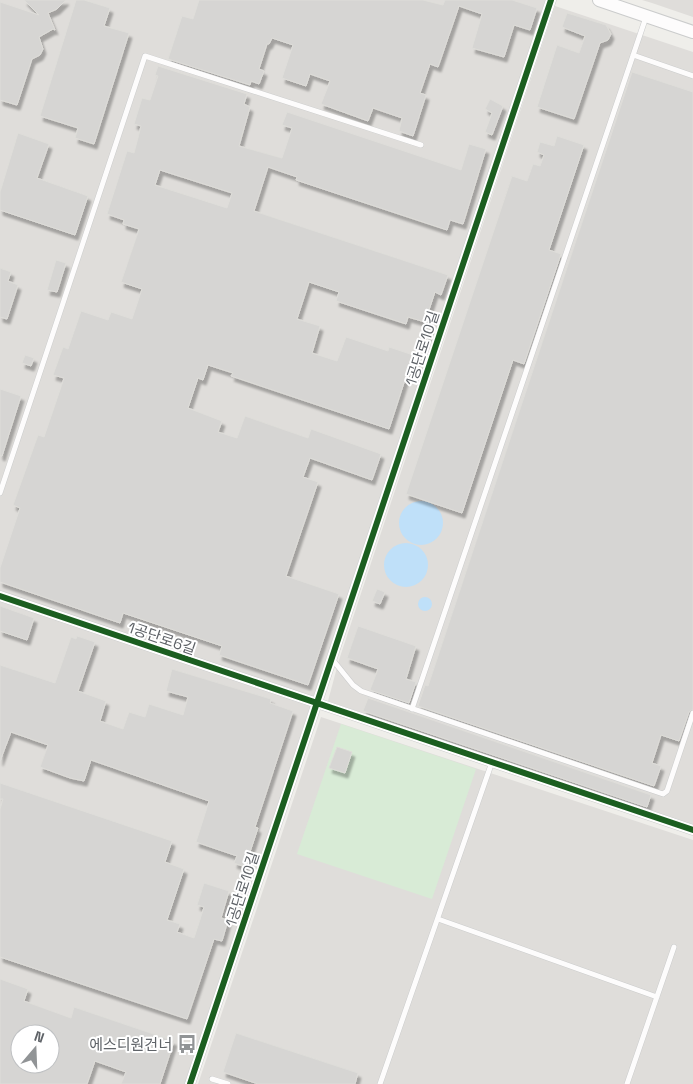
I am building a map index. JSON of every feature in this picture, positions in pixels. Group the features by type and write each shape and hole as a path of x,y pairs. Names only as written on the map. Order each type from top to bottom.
{"street":[{"name":"1공단로10길","path":"190,1084 551,0"},
{"path":"599,0 693,32"},
{"name":"1공단로6길","path":"0,596 317,703"},
{"path":"317,703 693,830"}],"lane":[{"path":"412,708 646,16"},
{"path":"633,55 693,76"},
{"path":"0,493 145,56 421,145"},
{"path":"332,659 353,685 361,691 663,794 667,791 693,713"},
{"path":"380,1084 492,762"},
{"path":"438,919 657,997"},
{"path":"627,1084 674,947"},
{"path":"212,1078 228,1084"}],"shaded area":[{"path":"0,0 551,0 190,1084 0,1084"},
{"path":"642,0 693,0 693,17 652,3"},
{"path":"555,6 693,52 693,827 328,701 339,660"},
{"path":"321,717 693,840 693,1084 198,1084"}],"green space":[{"path":"341,724 476,769 432,899 297,854"}],"water":[{"path":"421,501 433,505 439,511 443,523 439,535 433,541 421,545 409,541 403,535 399,523 403,511 409,505"},
{"path":"406,543 418,547 424,553 428,565 424,577 418,583 406,587 394,583 388,577 384,565 388,553 394,547"},
{"path":"422,597 428,597 432,604 428,611 422,611 418,607 418,601"}],"building":[{"path":"24,0 66,0 57,9 48,13 55,30 53,29 39,37 43,49 40,55 32,59 17,105 0,100 0,2 39,15"},
{"path":"76,0 84,0 110,8 104,26 129,33 94,144 75,138 78,128 40,116"},
{"path":"199,0 423,0 443,5 445,0 512,0 537,8 530,30 514,25 504,57 472,48 482,14 459,6 438,67 430,64 420,93 426,95 413,136 399,131 402,118 373,108 368,121 321,104 330,81 310,74 306,86 282,78 293,45 272,38 269,44 267,44 259,69 264,71 259,84 251,81 250,85 168,59 182,16 193,19"},
{"path":"567,13 606,25 611,34 608,40 600,43 574,119 537,107 557,45 579,53 585,36 562,27"},
{"path":"158,66 247,94 244,104 250,107 239,146 282,158 292,128 282,125 287,112 461,170 469,144 486,149 463,224 450,220 447,230 296,180 297,177 268,167 254,211 448,275 441,295 435,292 425,322 408,317 406,324 336,301 339,292 309,282 297,319 320,326 312,353 337,361 346,337 388,351 389,347 413,355 389,429 231,376 233,373 208,365 203,380 198,378 188,408 222,421 218,432 237,438 245,416 308,438 311,429 381,454 372,480 310,458 303,477 318,482 286,576 339,594 308,685 219,655 222,646 123,613 120,623 0,582 0,568 20,508 13,505 38,435 44,437 64,378 53,375 63,347 68,349 81,311 108,320 111,312 132,319 142,289 121,282 139,229 123,224 124,220 107,214 127,151 134,153 141,126 134,124 142,98 150,100 158,76 155,75","holes":["160,170 232,193 227,208 155,185"]},
{"path":"632,72 693,92 693,709 689,712 679,741 661,735 652,763 661,766 654,786 418,706 425,685 428,686"},
{"path":"490,99 503,106 492,135 485,132 492,113 485,109"},
{"path":"18,133 49,144 37,178 88,196 75,235 0,210 0,192"},
{"path":"557,136 584,145 549,250 561,254 524,364 513,360 462,513 406,494 512,176 527,181 533,164 540,166 544,155 537,152 540,142 554,146"},
{"path":"56,260 66,263 57,292 47,290"},
{"path":"0,268 11,272 8,281 18,285 7,319 0,317"},
{"path":"423,327 431,329 427,341 419,338"},
{"path":"25,355 34,358 31,366 22,363"},
{"path":"0,389 21,396 2,456 0,455"},
{"path":"377,589 385,592 380,604 372,601"},
{"path":"0,606 34,618 27,640 0,631"},
{"path":"358,626 416,646 406,679 416,682 409,703 370,690 378,669 347,658"},
{"path":"77,636 95,642 78,691 106,701 100,721 123,729 129,712 145,717 149,704 183,715 188,697 166,691 172,669 271,699 270,703 293,711 255,827 258,828 245,867 234,863 237,856 196,842 209,801 91,760 84,781 70,778 40,767 48,745 11,732 0,761 0,665 55,683 71,637 76,639"},
{"path":"368,698 651,795 647,807 363,711"},
{"path":"337,747 352,752 345,773 329,768"},
{"path":"0,783 172,841 165,862 184,869 167,920 180,924 177,932 194,938 204,907 197,905 204,883 229,891 221,918 228,920 222,941 214,939 187,1019 0,957 0,809 3,799 0,799"},
{"path":"0,979 28,989 24,1001 71,1018 74,1007 174,1041 160,1084 121,1084 126,1072 95,1061 87,1084 0,1084"},
{"path":"236,1033 358,1073 355,1084 258,1084 223,1072"}],"cycle path":[{"path":"190,1084 551,0"},
{"path":"0,596 693,830"}],"place":[{"name":"에스디원건너","path":"187,1044"}]}
